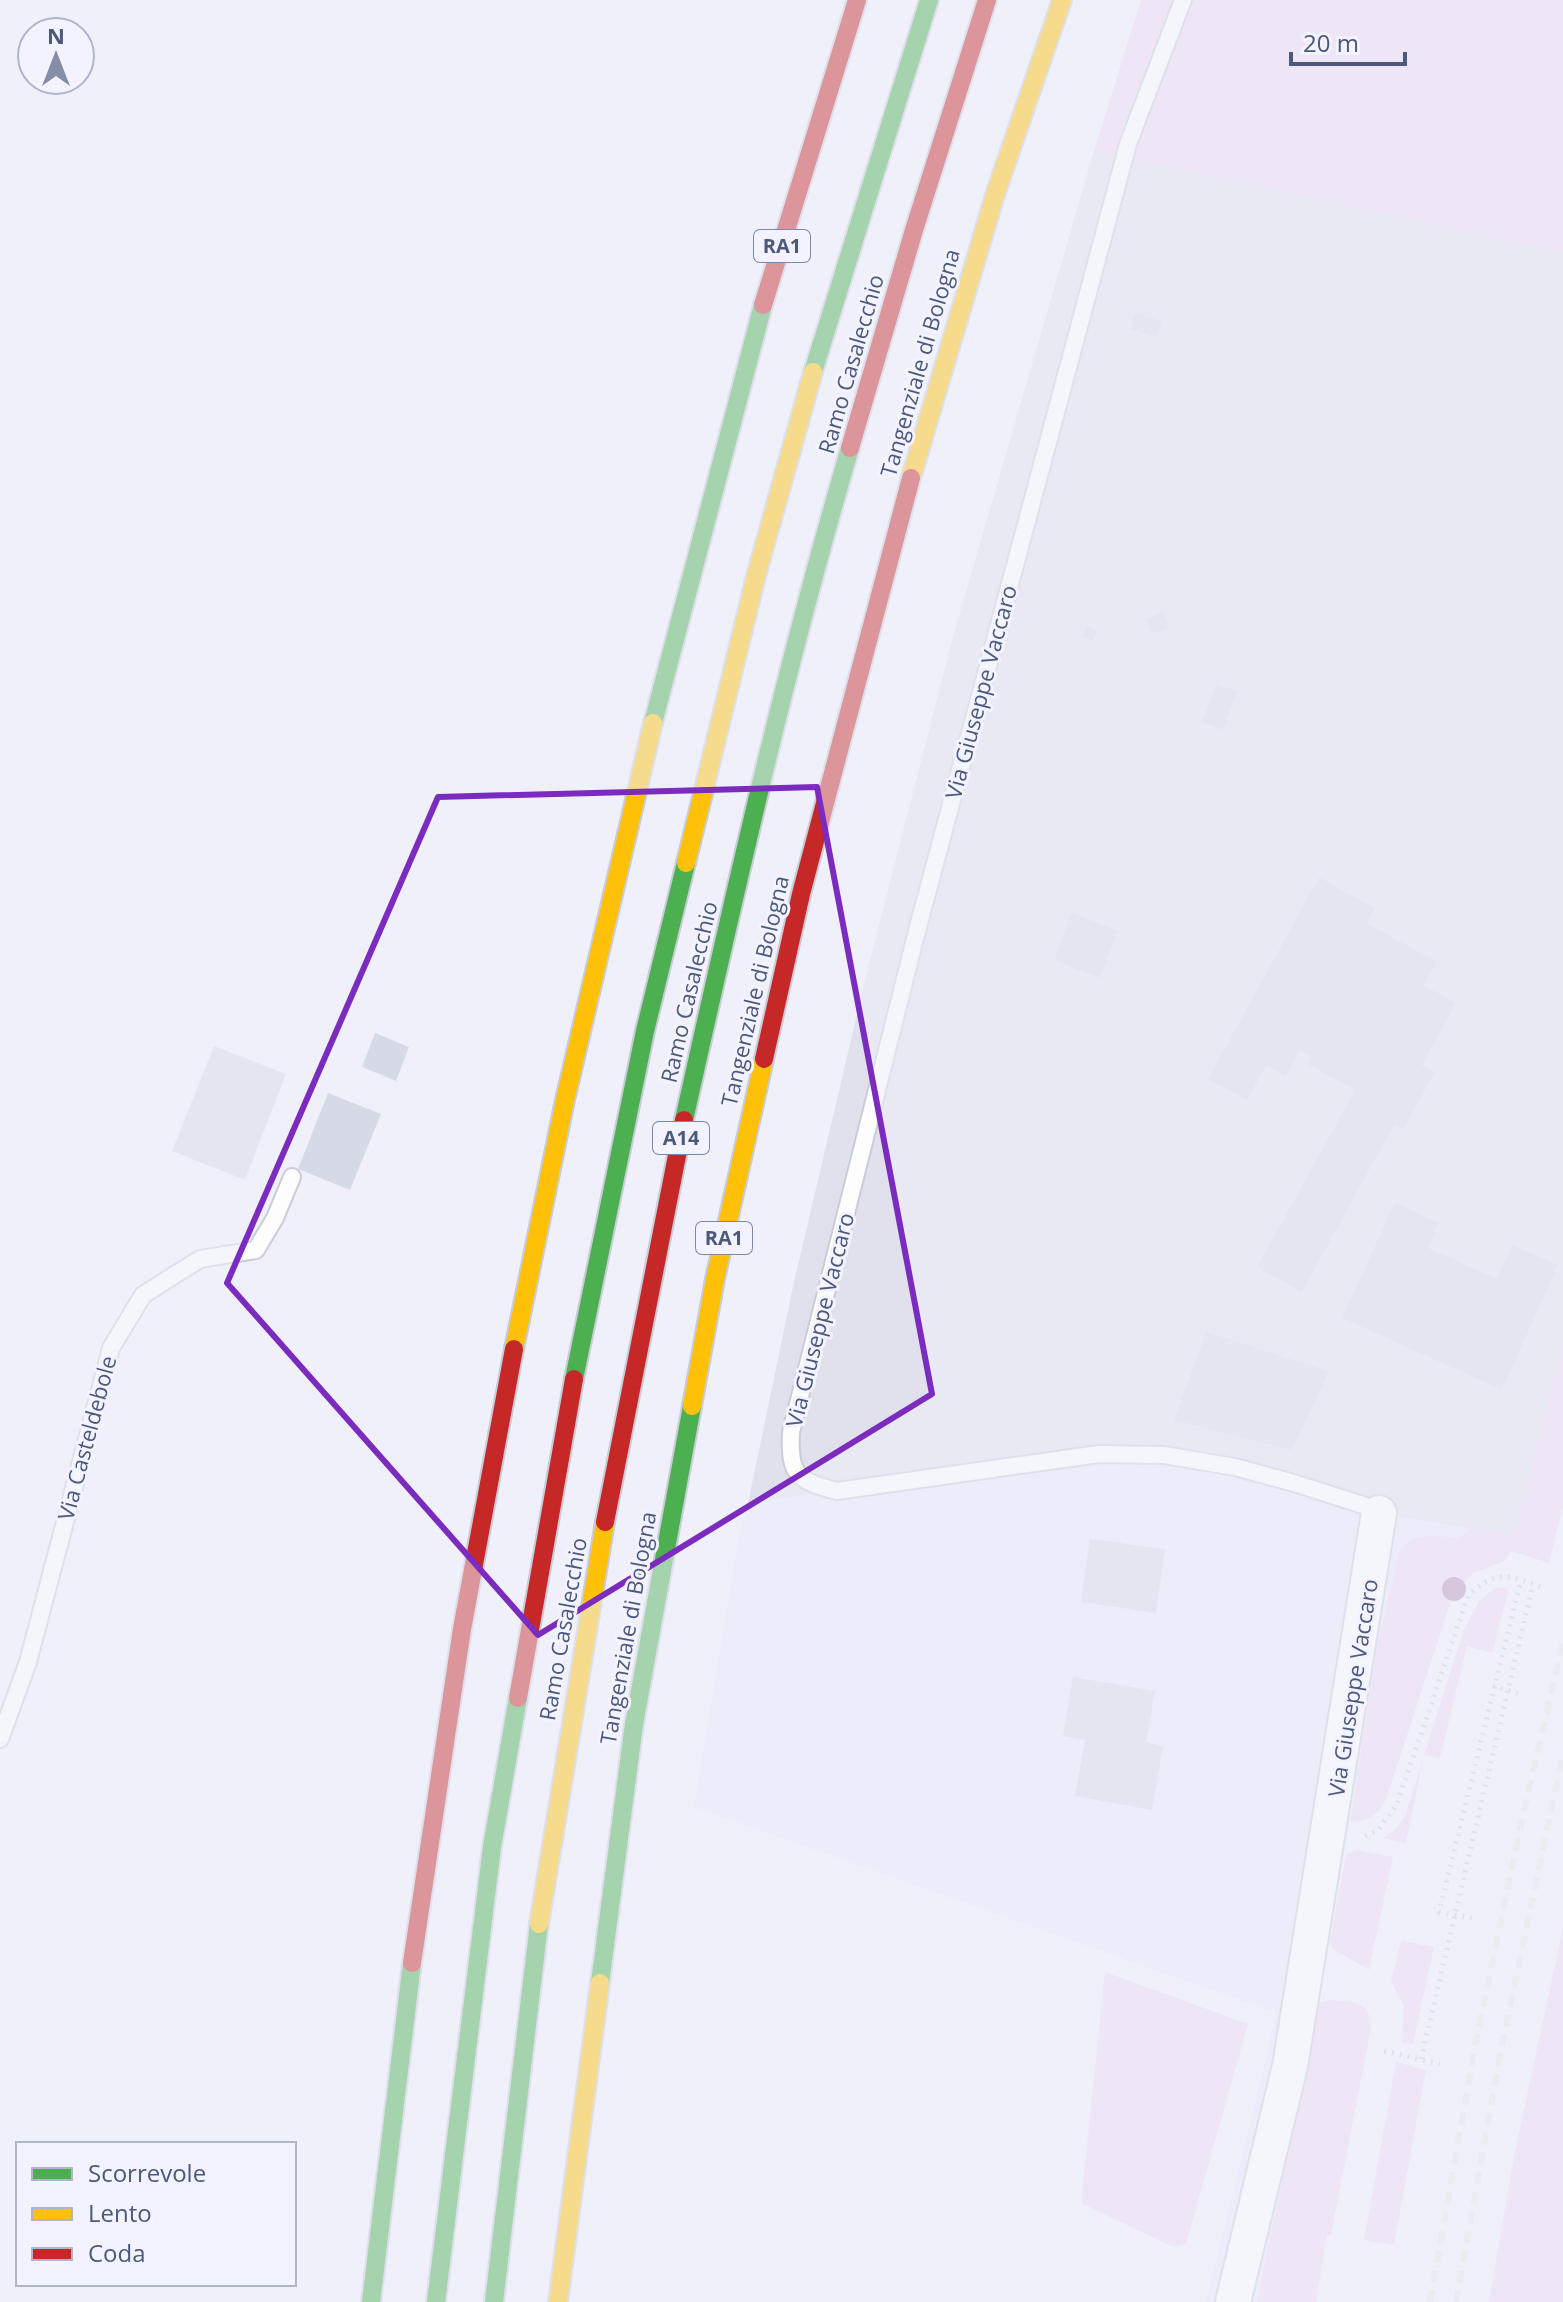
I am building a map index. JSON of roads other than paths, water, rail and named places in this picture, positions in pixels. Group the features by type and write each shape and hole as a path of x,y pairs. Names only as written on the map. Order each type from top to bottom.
{"highway":[{"name":"RA1","path":"371,2302 440,1765 489,1479 538,1224 624,837 710,492 827,92 857,0"},
{"name":"Ramo Casalecchio","path":"436,2302 492,1847 564,1430 645,1031 756,576 829,316 929,0"},
{"name":"Ramo Casalecchio","path":"494,2302 545,1881 577,1686 620,1436 703,1032 761,790 826,542 877,357 987,0"},
{"name":"Tangenziale di Bologna","path":"558,2302 634,1724 715,1279 801,894 899,520 995,195 1062,0"},
{"path":"995,195 1073,0"}],"street":[{"name":"Via Giuseppe Vaccaro","path":"1233,2302 1290,2066 1379,1513"}],"lane":[{"name":"Via Giuseppe Vaccaro","path":"1183,0 1128,144 918,927 791,1432 790,1458 796,1474 806,1484 837,1491 1099,1454 1164,1455 1250,1471 1366,1506 1379,1513"},
{"name":"Via Casteldebole","path":"0,1739 28,1662 111,1348 143,1295 200,1259 256,1250 275,1218 292,1177"}],"railway":[{"path":"1430,2302 1475,2046 1563,1643"},
{"path":"1456,2302 1501,2049 1563,1754"}]}
